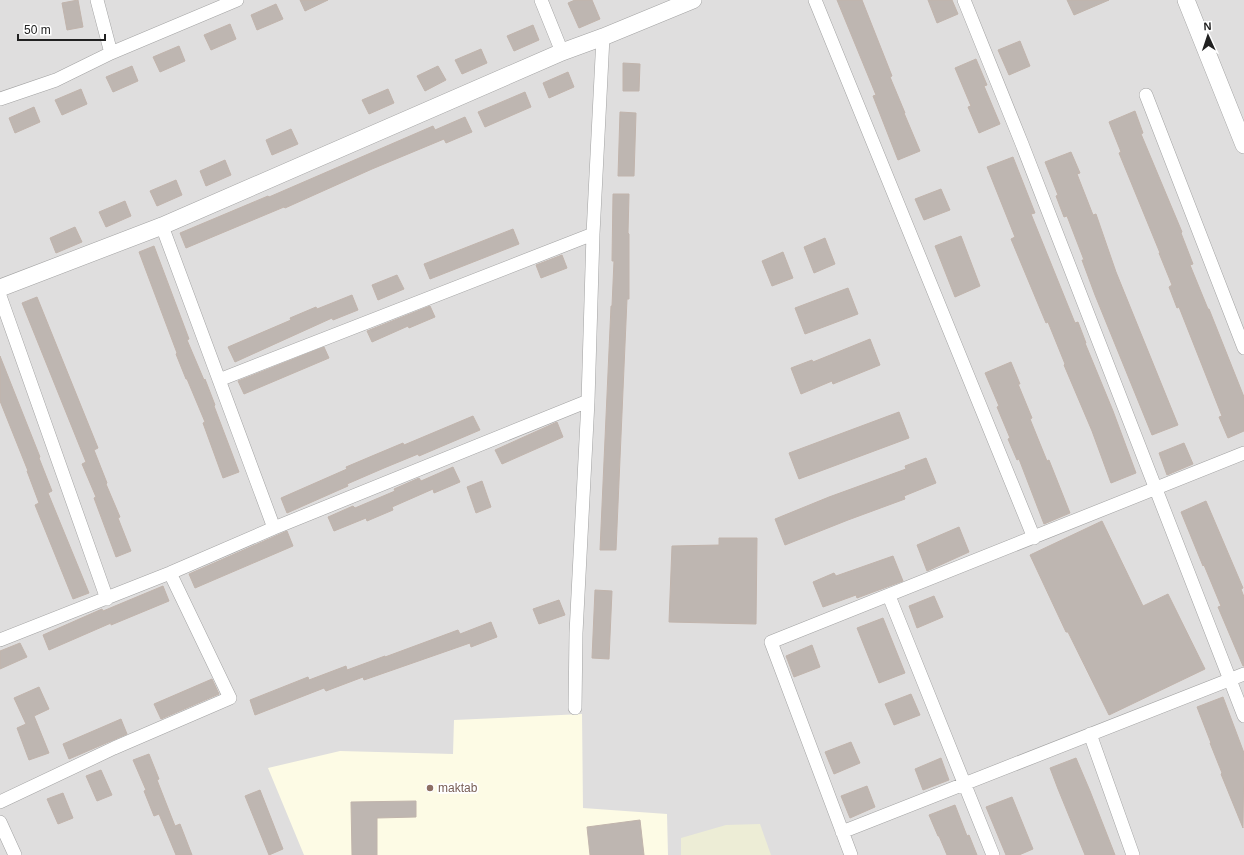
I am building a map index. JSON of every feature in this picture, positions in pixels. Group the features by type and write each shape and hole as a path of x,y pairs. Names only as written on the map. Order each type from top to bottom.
{"street":[{"path":"97,0 111,53"},
{"path":"0,99 56,80 111,53 237,0"},
{"path":"541,0 562,52"},
{"path":"0,288 162,226 562,52 693,0"},
{"path":"815,0 1034,538"},
{"path":"964,0 1025,152 1244,716"},
{"path":"1186,0 1244,145"},
{"path":"575,708 576,632 588,401 593,234 603,37"},
{"path":"1146,95 1244,348"},
{"path":"162,226 274,528"},
{"path":"219,380 593,234"},
{"path":"0,296 107,598"},
{"path":"0,640 170,573 274,528 588,401"},
{"path":"851,855 772,642 1244,453"},
{"path":"0,802 114,748 230,698 170,573"},
{"path":"889,596 993,855"},
{"path":"842,832 1244,674"},
{"path":"1090,734 1133,855"},
{"path":"0,822 14,855"}],"shaded area":[{"path":"0,0 1244,0 1244,855 0,855"},
{"name":"maktab","path":"582,714 583,808 667,814 668,855 304,855 268,768 340,751 453,754 454,720"}],"green space":[{"path":"760,824 771,855 681,855 681,838 726,825"}],"building":[{"path":"78,0 83,27 67,30 62,3"},
{"path":"300,0 328,0 305,11"},
{"path":"575,0 592,0 600,19 579,28 568,3"},
{"path":"837,0 862,0 892,76 890,77 920,151 898,160 873,96 876,95"},
{"path":"928,0 952,0 958,14 937,23"},
{"path":"1067,0 1109,0 1074,15"},
{"path":"276,4 283,19 257,30 251,15"},
{"path":"230,24 236,39 211,50 204,35"},
{"path":"533,25 539,40 514,51 507,36"},
{"path":"1020,41 1030,66 1009,75 998,50"},
{"path":"179,46 185,61 160,72 153,57"},
{"path":"481,49 487,63 462,74 455,60"},
{"path":"976,59 987,85 984,86 1000,124 979,133 968,107 971,106 955,68"},
{"path":"623,63 640,64 639,91 623,91"},
{"path":"132,66 138,81 113,92 106,77"},
{"path":"438,66 446,80 425,91 417,76"},
{"path":"568,72 574,87 549,98 543,83"},
{"path":"81,89 87,104 62,115 55,100"},
{"path":"388,89 394,103 369,114 362,100"},
{"path":"525,92 531,107 485,127 478,112"},
{"path":"34,107 40,122 15,133 9,118"},
{"path":"1135,111 1143,133 1141,134 1182,232 1181,233 1193,264 1190,265 1244,397 1244,431 1228,438 1219,417 1222,416 1179,307 1177,308 1169,287 1172,285 1119,153 1121,152 1109,122"},
{"path":"620,112 636,113 634,176 618,176"},
{"path":"465,117 472,132 446,143 444,139 285,208 284,207 186,248 180,233 268,196 269,197 433,126 435,130"},
{"path":"291,129 298,144 272,155 266,140"},
{"path":"1071,152 1080,173 1077,174 1093,215 1096,214 1116,272 1178,425 1152,435 1095,295 1082,260 1084,260 1067,216 1064,217 1056,196 1058,195 1045,162"},
{"path":"1013,157 1035,213 1031,214 1075,323 1078,322 1136,473 1111,483 1092,431 1064,365 1065,364 1048,322 1046,323 1011,239 1015,237 987,167"},
{"path":"225,160 231,175 206,186 200,171"},
{"path":"176,180 182,195 157,206 150,191"},
{"path":"941,189 950,210 924,220 915,199"},
{"path":"613,194 629,194 629,299 627,299 616,550 600,550 614,261 612,261"},
{"path":"125,201 131,216 106,227 99,212"},
{"path":"75,227 82,242 56,253 50,238"},
{"path":"513,229 519,244 430,279 424,264"},
{"path":"961,236 980,286 955,297 935,246"},
{"path":"825,238 835,264 814,273 804,247"},
{"path":"154,246 189,339 187,340 204,380 205,379 239,472 223,478 203,423 205,422 176,354 177,353 139,252"},
{"path":"783,252 793,278 772,286 762,261"},
{"path":"562,255 567,268 541,278 536,265"},
{"path":"397,275 404,289 378,300 372,285"},
{"path":"848,288 858,314 805,334 795,308"},
{"path":"352,295 358,310 333,320 332,318 235,362 228,347 291,320 290,318 316,307 317,309"},
{"path":"37,297 98,448 94,450 120,517 118,518 131,551 116,557 94,498 96,497 82,464 86,462 22,303"},
{"path":"430,306 435,317 409,328 408,326 372,342 367,331"},
{"path":"870,339 880,365 833,384 832,381 801,394 791,368 812,360 813,362"},
{"path":"324,347 329,358 244,394 238,381"},
{"path":"0,356 52,491 48,493 89,593 73,599 35,505 39,503 0,401"},
{"path":"1011,362 1032,418 1030,419 1047,461 1049,460 1070,513 1044,524 1019,459 1017,460 1008,439 1010,438 997,407 999,406 985,373"},
{"path":"899,412 909,438 799,479 789,453"},
{"path":"473,416 480,430 419,456 418,454 384,468 287,513 281,498 347,469 346,467"},
{"path":"557,422 563,437 502,464 495,450"},
{"path":"1184,443 1193,464 1167,475 1159,453"},
{"path":"926,458 936,483 904,496 905,499 785,545 775,519 829,497 906,469 905,466"},
{"path":"453,467 460,482 434,493 433,489 392,507 393,510 367,521 366,518 334,531 328,517 353,506 355,508 395,491 394,489 419,478 421,481"},
{"path":"482,481 491,507 476,513 467,487"},
{"path":"1206,501 1243,588 1241,589 1244,597 1244,666 1218,607 1221,606 1181,512"},
{"path":"1102,521 1143,606 1168,594 1205,669 1109,715 1068,632 1066,632 1030,555"},
{"path":"959,527 969,552 927,571 917,545"},
{"path":"287,531 293,546 195,588 189,574"},
{"path":"719,538 757,538 756,624 669,622 672,546 719,545"},
{"path":"893,556 903,581 857,598 856,595 823,607 813,582 834,573 836,576"},
{"path":"163,586 169,601 111,625 111,623 49,650 43,635 102,609 103,611"},
{"path":"595,590 612,591 609,659 592,658"},
{"path":"934,596 943,617 917,628 909,606"},
{"path":"559,600 565,615 539,624 533,609"},
{"path":"883,618 905,673 879,683 857,628"},
{"path":"491,622 497,637 471,647 470,643 364,680 363,677 326,691 324,688 255,715 250,700 308,677 309,680 346,666 347,670 458,630 460,634"},
{"path":"20,643 27,657 0,669 0,651"},
{"path":"812,645 820,667 794,677 786,656"},
{"path":"212,679 219,694 161,719 154,704"},
{"path":"39,687 49,709 34,716 49,753 29,760 17,728 26,724 14,698"},
{"path":"911,694 920,715 894,725 885,704"},
{"path":"1223,697 1244,753 1243,828 1221,774 1222,773 1197,707"},
{"path":"121,719 127,734 69,759 63,744"},
{"path":"851,742 860,763 834,774 825,752"},
{"path":"149,754 159,779 157,780 175,826 180,824 192,855 176,855 159,814 154,816 144,791 146,790 133,760"},
{"path":"941,758 949,780 923,790 915,769"},
{"path":"1076,758 1115,855 1085,855 1058,789 1050,768"},
{"path":"101,770 112,795 97,801 86,776"},
{"path":"867,786 875,807 850,818 841,796"},
{"path":"260,790 283,849 269,855 245,796"},
{"path":"63,793 73,818 58,824 47,799"},
{"path":"1012,797 1033,849 1019,855 1006,855 986,807"},
{"path":"416,801 416,817 377,818 377,855 352,855 351,802"},
{"path":"955,805 967,836 969,835 977,855 947,855 938,836 929,815"},
{"path":"640,820 644,855 590,855 587,827"}],"place":[{"name":"maktab","path":"430,788"}]}
